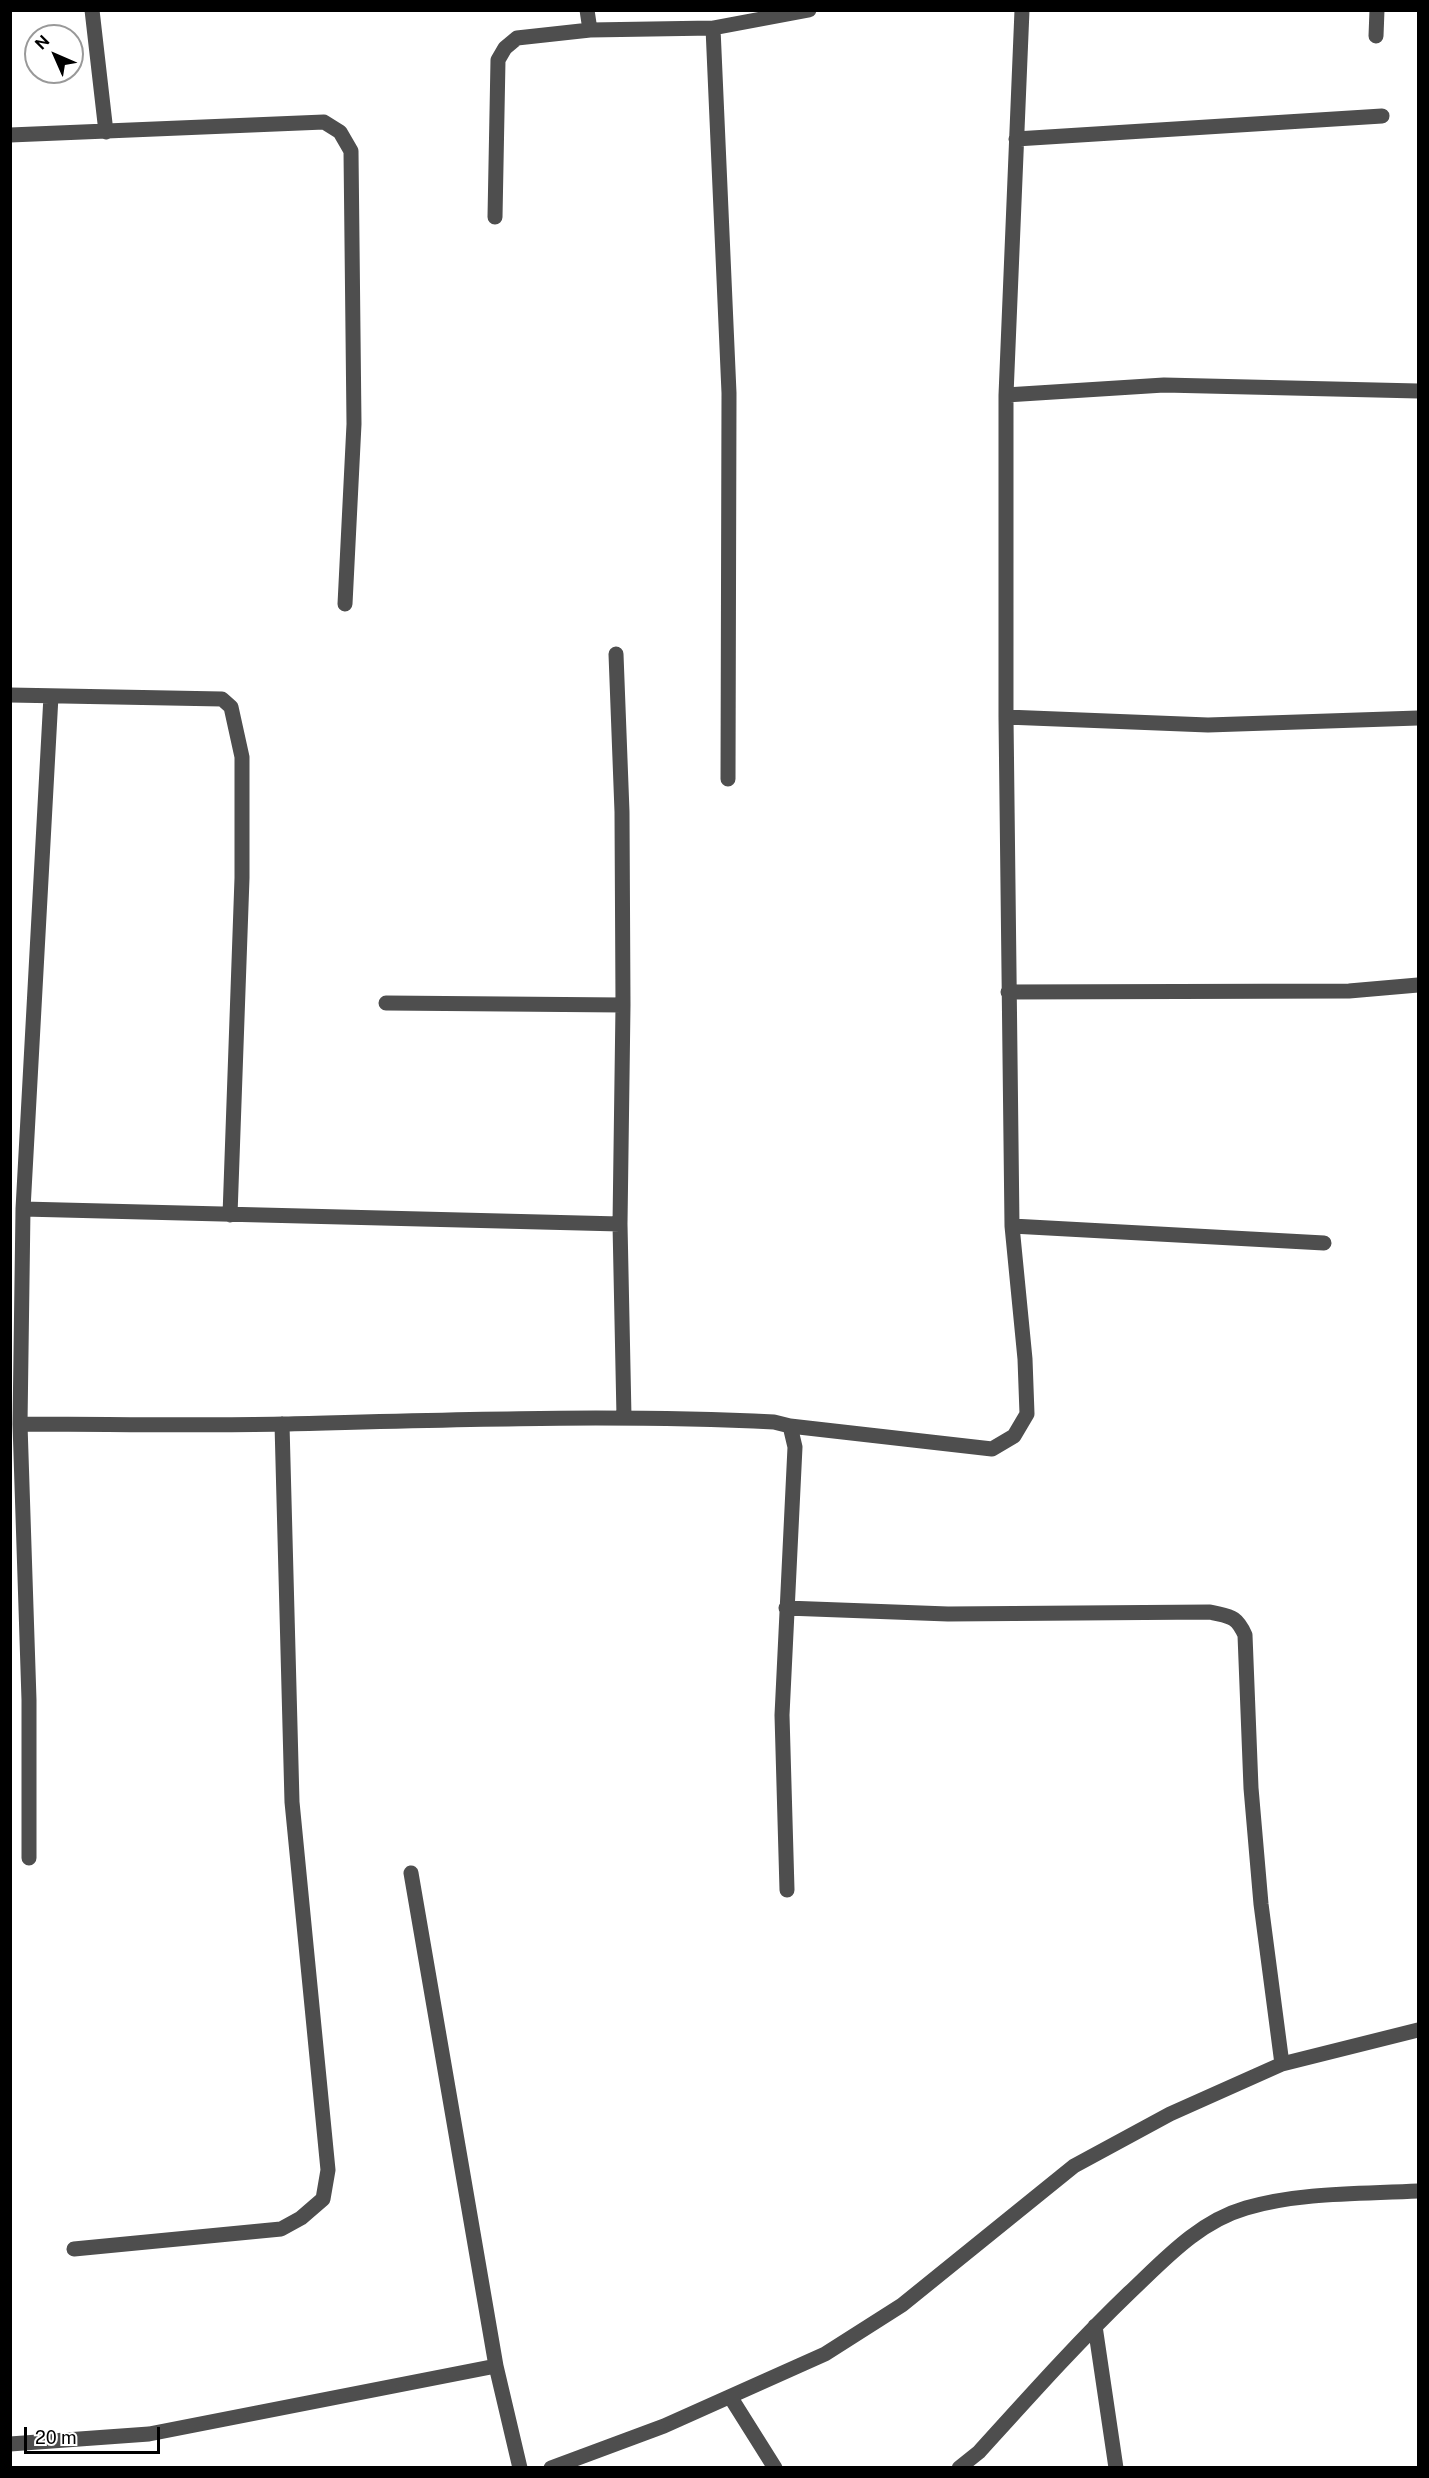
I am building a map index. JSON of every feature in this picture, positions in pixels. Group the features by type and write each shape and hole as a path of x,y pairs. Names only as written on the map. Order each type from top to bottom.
{"street":[{"path":"92,10 106,132"},
{"path":"587,10 590,30"},
{"path":"495,217 498,60 505,48 517,38 590,30 713,28 809,10"},
{"path":"20,1424 282,1424 388,1420 624,1417 774,1422 790,1426 992,1449 1014,1436 1028,1414 1012,1226 1006,717 1006,395 1022,10"},
{"path":"1376,36 1377,10"},
{"path":"713,28 729,393 728,779"},
{"path":"1017,139 1382,116"},
{"path":"10,135 324,122 340,132 351,151 354,424 345,604"},
{"path":"1006,395 1164,385 1419,391"},
{"path":"616,654 622,812 623,1005 620,1224 624,1417"},
{"path":"10,695 222,699 231,707 242,757 242,878 230,1215"},
{"path":"29,1858 29,1700 20,1424 23,1209 51,696"},
{"path":"1006,717 1208,725 1419,718"},
{"path":"1008,992 1349,991 1419,985"},
{"path":"386,1003 623,1005"},
{"path":"23,1209 620,1224"},
{"path":"1012,1226 1324,1243"},
{"path":"74,2249 281,2229 301,2218 323,2199 328,2170 292,1802 282,1424"},
{"path":"787,1890 782,1715 795,1447 790,1426"},
{"path":"786,1608 948,1614 1210,1612 1234,1618 1240,1623 1245,1635 1251,1788 1261,1904 1282,2064"},
{"path":"411,1873 496,2366 520,2468"},
{"path":"551,2468 664,2426 825,2354 902,2305 1074,2166 1170,2114 1282,2064 1419,2030"},
{"path":"959,2468 979,2452 1095,2326 1179,2245 1207,2224 1244,2209 1281,2199 1419,2191"},
{"path":"1095,2326 1116,2468"},
{"path":"10,2444 148,2434 496,2366"},
{"path":"731,2398 775,2468"}]}
